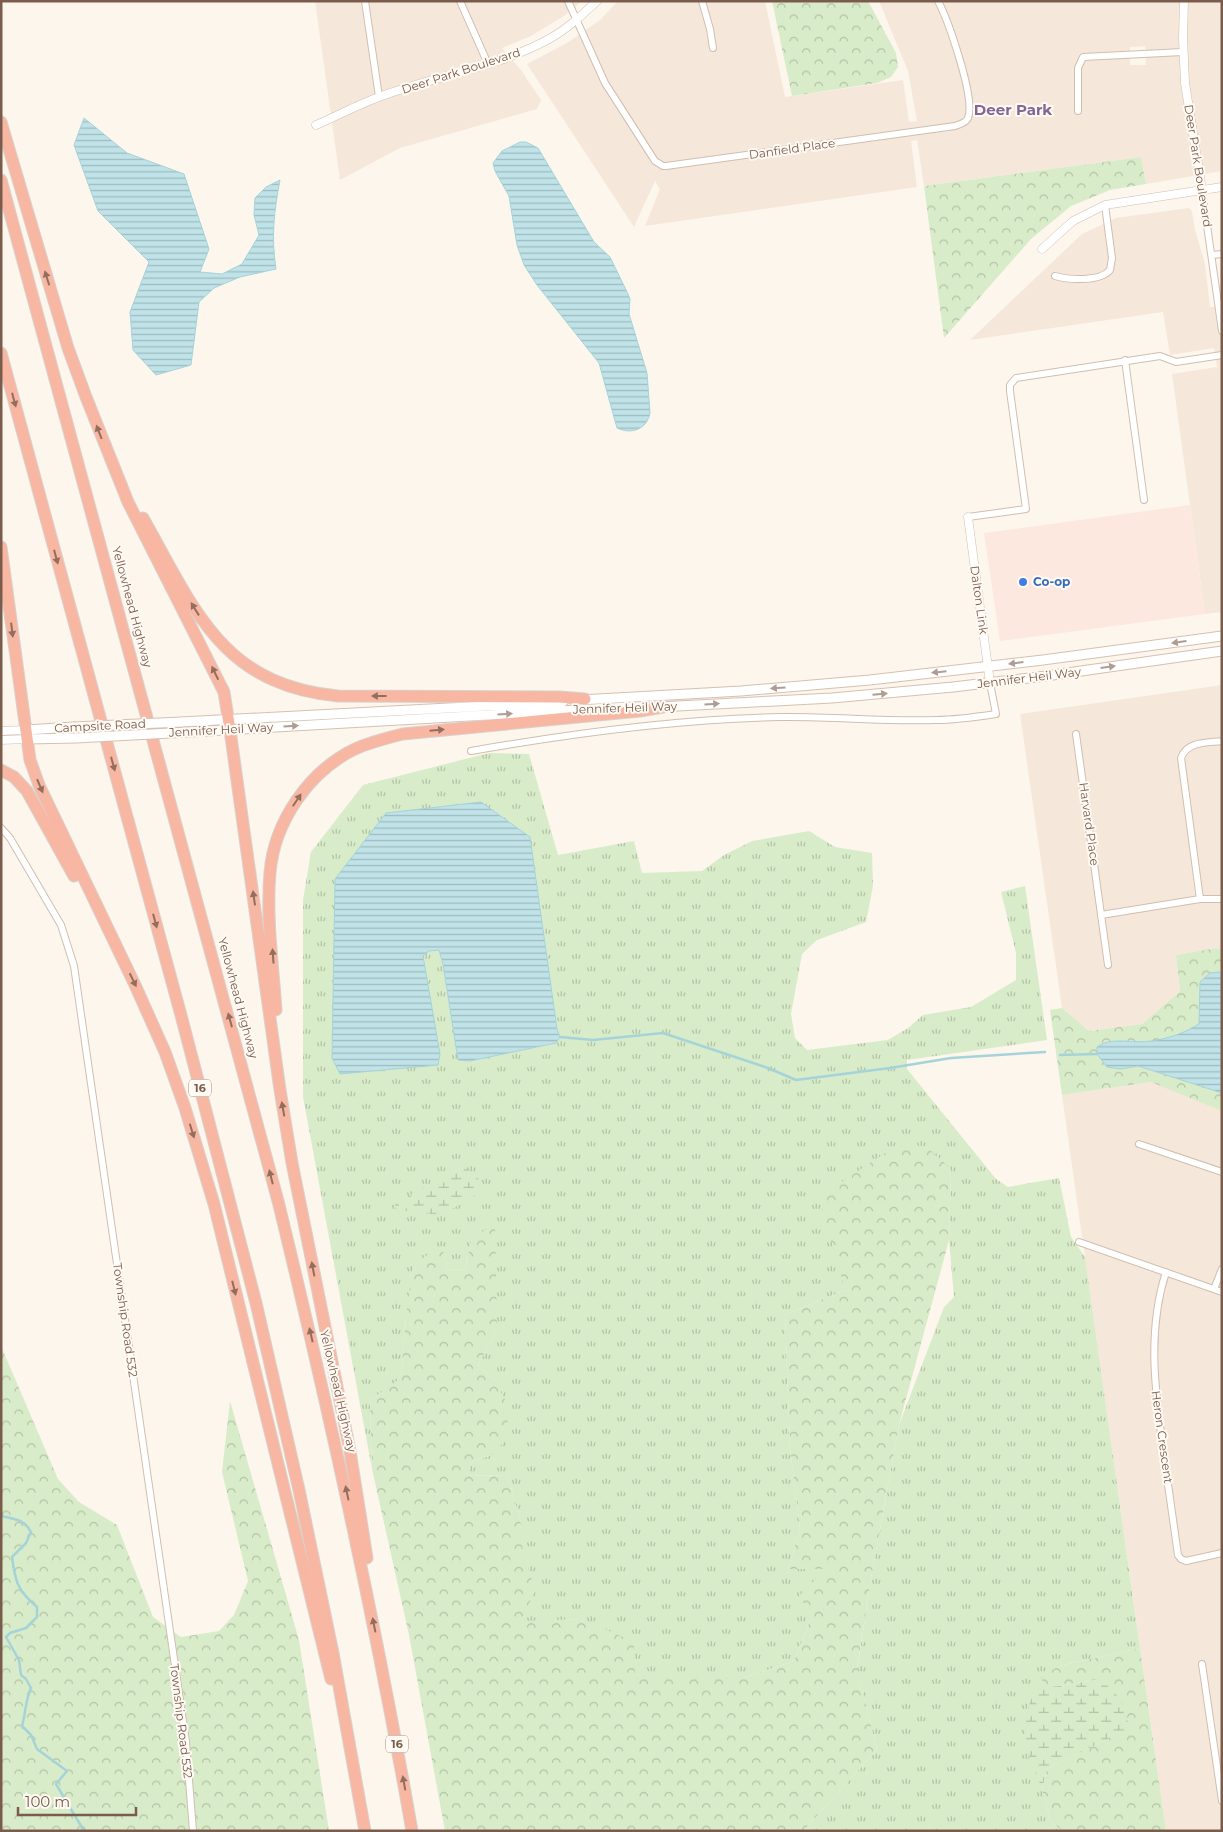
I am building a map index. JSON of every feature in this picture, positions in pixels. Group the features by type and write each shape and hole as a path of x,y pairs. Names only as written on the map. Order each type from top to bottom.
{"highway":[{"path":"1,122 68,348 106,450 148,544 224,692 230,724 275,1057 292,1163 351,1460 366,1550 368,1592"},
{"name":"Yellowhead Highway","path":"1,180 257,1120 310,1334 368,1592 412,1831"},
{"name":"16","path":"1,353 234,1214 256,1303 299,1490 343,1709 365,1831"},
{"path":"106,450 195,610 224,647 254,671 288,687 338,696 560,697 585,699"},
{"path":"1,547 30,760 38,785 165,1052 194,1137 214,1204 331,1682 343,1709"},
{"path":"275,1057 277,1028 268,895 270,871 275,845 282,824 298,797 316,777 334,761 355,749 403,734 640,711 663,707"},
{"path":"1,770 14,777 26,791 117,948"}],"main road":[{"name":"Jennifer Heil Way","path":"26,735 76,738 190,732 230,724 585,699 787,688 988,667 1222,636"},
{"name":"Jennifer Heil Way","path":"230,724 663,707 832,698 990,683 1222,651"},
{"name":"Campsite Road","path":"26,735 73,727 181,722 230,724"}],"street":[{"path":"365,1 379,97"},
{"path":"460,1 488,64"},
{"path":"568,1 577,20"},
{"name":"Deer Park Boulevard","path":"316,125 379,97 520,53 550,39 577,20 597,1"},
{"path":"702,1 713,48"},
{"name":"Danfield Place","path":"577,20 598,70 613,95 655,160 663,166 670,166 963,123 968,117 969,110 962,69 952,35 938,1"},
{"name":"Deer Park Boulevard","path":"1184,1 1183,52 1185,83 1222,330"},
{"path":"1078,111 1078,68 1083,57 1183,52"},
{"path":"1042,249 1073,221 1105,205 1222,187"},
{"path":"1055,276 1075,280 1100,276 1110,270 1112,258 1105,205"},
{"path":"1212,255 1222,254"},
{"path":"968,517 1026,509 1010,391 1012,381 1022,376 1125,360 1160,356 1176,362 1222,355"},
{"path":"1125,360 1144,500"},
{"name":"Dalton Link","path":"968,517 990,683"},
{"name":"Jennifer Heil Way","path":"471,751 589,732 695,720 781,717 962,719 996,714 990,683"},
{"name":"Campsite Road","path":"1,731 26,735"},
{"name":"Harvard Place","path":"1076,734 1108,966"},
{"name":"Campsite Road","path":"1,740 26,735"},
{"path":"1200,899 1181,758 1183,751 1189,746 1222,741"},
{"name":"Township Road 532","path":"1,828 10,838 61,925 74,966 186,1742 193,1831"},
{"path":"1101,914 1200,899 1222,899"},
{"path":"1139,1144 1222,1172"},
{"path":"1079,1242 1222,1292"},
{"path":"1214,1289 1222,1269"},
{"name":"Heron Crescent","path":"1166,1272 1161,1288 1155,1341 1154,1384 1178,1555 1186,1561 1222,1553"},
{"path":"1202,1664 1219,1753 1222,1801"}],"shaded area":[{"path":"315,1 582,1 564,16 531,36 502,48 521,70 541,100 537,109 400,148 340,180"},
{"path":"618,1 765,1 785,97 903,80 909,122 917,121 908,71 879,1 1222,1 1222,171 1146,184 1141,157 924,186 917,140 911,141 917,187 645,226 660,189 655,181 634,227 527,64 567,43 600,20","holes":["1145,46 1146,65 1130,65 1130,47"]},
{"path":"1189,208 1192,211 1195,230 1205,264 1210,307 1222,306 1222,612 1205,614 1172,374 1217,367 1214,348 1170,355 1163,312 970,340 1082,234 1116,218"},
{"path":"1190,505 1205,614 1000,641 984,533"},
{"path":"1222,685 1222,950 1216,948 1176,955 1180,991 1142,1024 1089,1031 1062,1008 1020,714"},
{"path":"1151,1082 1222,1108 1222,1831 1166,1831 1062,1095"}],"green space":[{"path":"772,1 868,1 896,53 898,67 891,77 877,83 792,96"},
{"path":"1141,157 1146,184 1110,190 1071,206 1031,239 944,338 924,186"},
{"path":"489,753 529,754 558,855 634,841 642,873 702,871 724,855 752,841 809,831 835,847 872,853 873,886 866,922 817,940 802,954 791,1014 795,1038 807,1050 888,1040 908,1028 923,1015 971,1007 1016,980 1016,953 1001,892 1025,886 1047,1040 907,1060 907,1069 996,1179 1008,1187 1059,1178 1071,1237 1085,1257 1140,1648 1059,1666 1042,1789 1051,1822 1063,1831 807,1831 806,1828 877,1750 857,1670 872,1573 899,1425 944,1307 954,1297 949,1240 951,1169 845,1290 785,1315 790,1448 800,1529 788,1569 827,1568 812,1616 794,1661 740,1679 635,1679 582,1619 521,1622 521,1524 508,1475 467,1476 471,1462 495,1454 495,1381 478,1365 497,1329 472,1238 465,1269 447,1270 442,1247 406,1316 401,1379 370,1400 372,1469 303,1097 303,900 311,852 363,785","holes":["530,837 557,1029 560,1037 556,1043 470,1061 458,1060 443,964 439,950 429,951 422,956"]},
{"path":"1216,948 1222,950 1222,1111 1151,1082 1062,1095 1050,1010 1062,1008 1089,1031 1142,1024 1180,991 1176,955"},
{"path":"897,1145 926,1146 951,1169 949,1240 899,1425 872,1573 857,1669 877,1750 806,1828 807,1831 445,1831 409,1635 372,1469 370,1400 401,1378 406,1316 413,1264 442,1246 447,1270 465,1269 472,1238 495,1224 497,1329 478,1365 495,1381 505,1400 509,1434 495,1454 471,1462 467,1476 508,1475 521,1524 522,1546 535,1591 521,1621 582,1619 634,1642 635,1679 740,1679 794,1661 812,1616 799,1596 826,1569 788,1569 800,1529 790,1448 785,1315 845,1290 819,1197"},
{"path":"463,1165 482,1182 475,1195 442,1215 398,1210 394,1206 412,1194"},
{"path":"1,1346 58,1479 79,1502 117,1525 153,1617 181,1637 219,1631 234,1615 248,1581 222,1472 230,1401 299,1640 329,1831 1,1831"},
{"path":"1140,1648 1166,1831 1063,1831 1051,1822 1042,1789 1047,1769 1127,1729 1096,1680 1044,1688 1041,1677 1059,1666"},
{"path":"1041,1677 1045,1688 1096,1680 1113,1689 1127,1712 1128,1729 1047,1769 1042,1789 1030,1761 1025,1737 1029,1706"}],"water":[{"path":"84,118 127,153 184,174 209,249 200,272 222,274 242,264 259,235 254,215 255,198 266,187 280,180 274,224 276,269 240,277 214,288 199,302 191,365 156,375 133,350 130,312 149,262 98,211 74,145"},
{"path":"520,142 526,142 538,148 594,242 610,257 628,294 630,299 629,314 647,373 650,413 646,423 638,429 628,431 617,428 599,363 537,285 524,265 517,245 509,196 495,171 493,163 502,151"},
{"path":"481,802 530,837 557,1029 560,1037 556,1043 470,1061 458,1060 443,964 439,950 429,951 423,956 440,1054 438,1065 340,1074 332,1058 335,879 386,813"},
{"path":"1219,972 1222,974 1222,1093 1138,1066 1121,1069 1107,1067 1097,1054 1097,1047 1109,1042 1157,1040 1182,1033 1199,1024 1200,982 1210,973"}],"waterway":[{"path":"560,1037 593,1040 663,1033 768,1068 796,1080 951,1058 1045,1052"},
{"path":"1060,1055 1097,1054"},
{"path":"1,1516 22,1522 31,1532 26,1543 12,1557 18,1585 37,1607 37,1617 26,1628 10,1633 6,1637 19,1660 21,1675 26,1679 31,1688 22,1726 31,1735 37,1749 67,1771 56,1784 84,1831"}],"place":[{"name":"Co-op","path":"1023,582"}],"district":[{"name":"Deer Park","path":"1013,110"}]}
